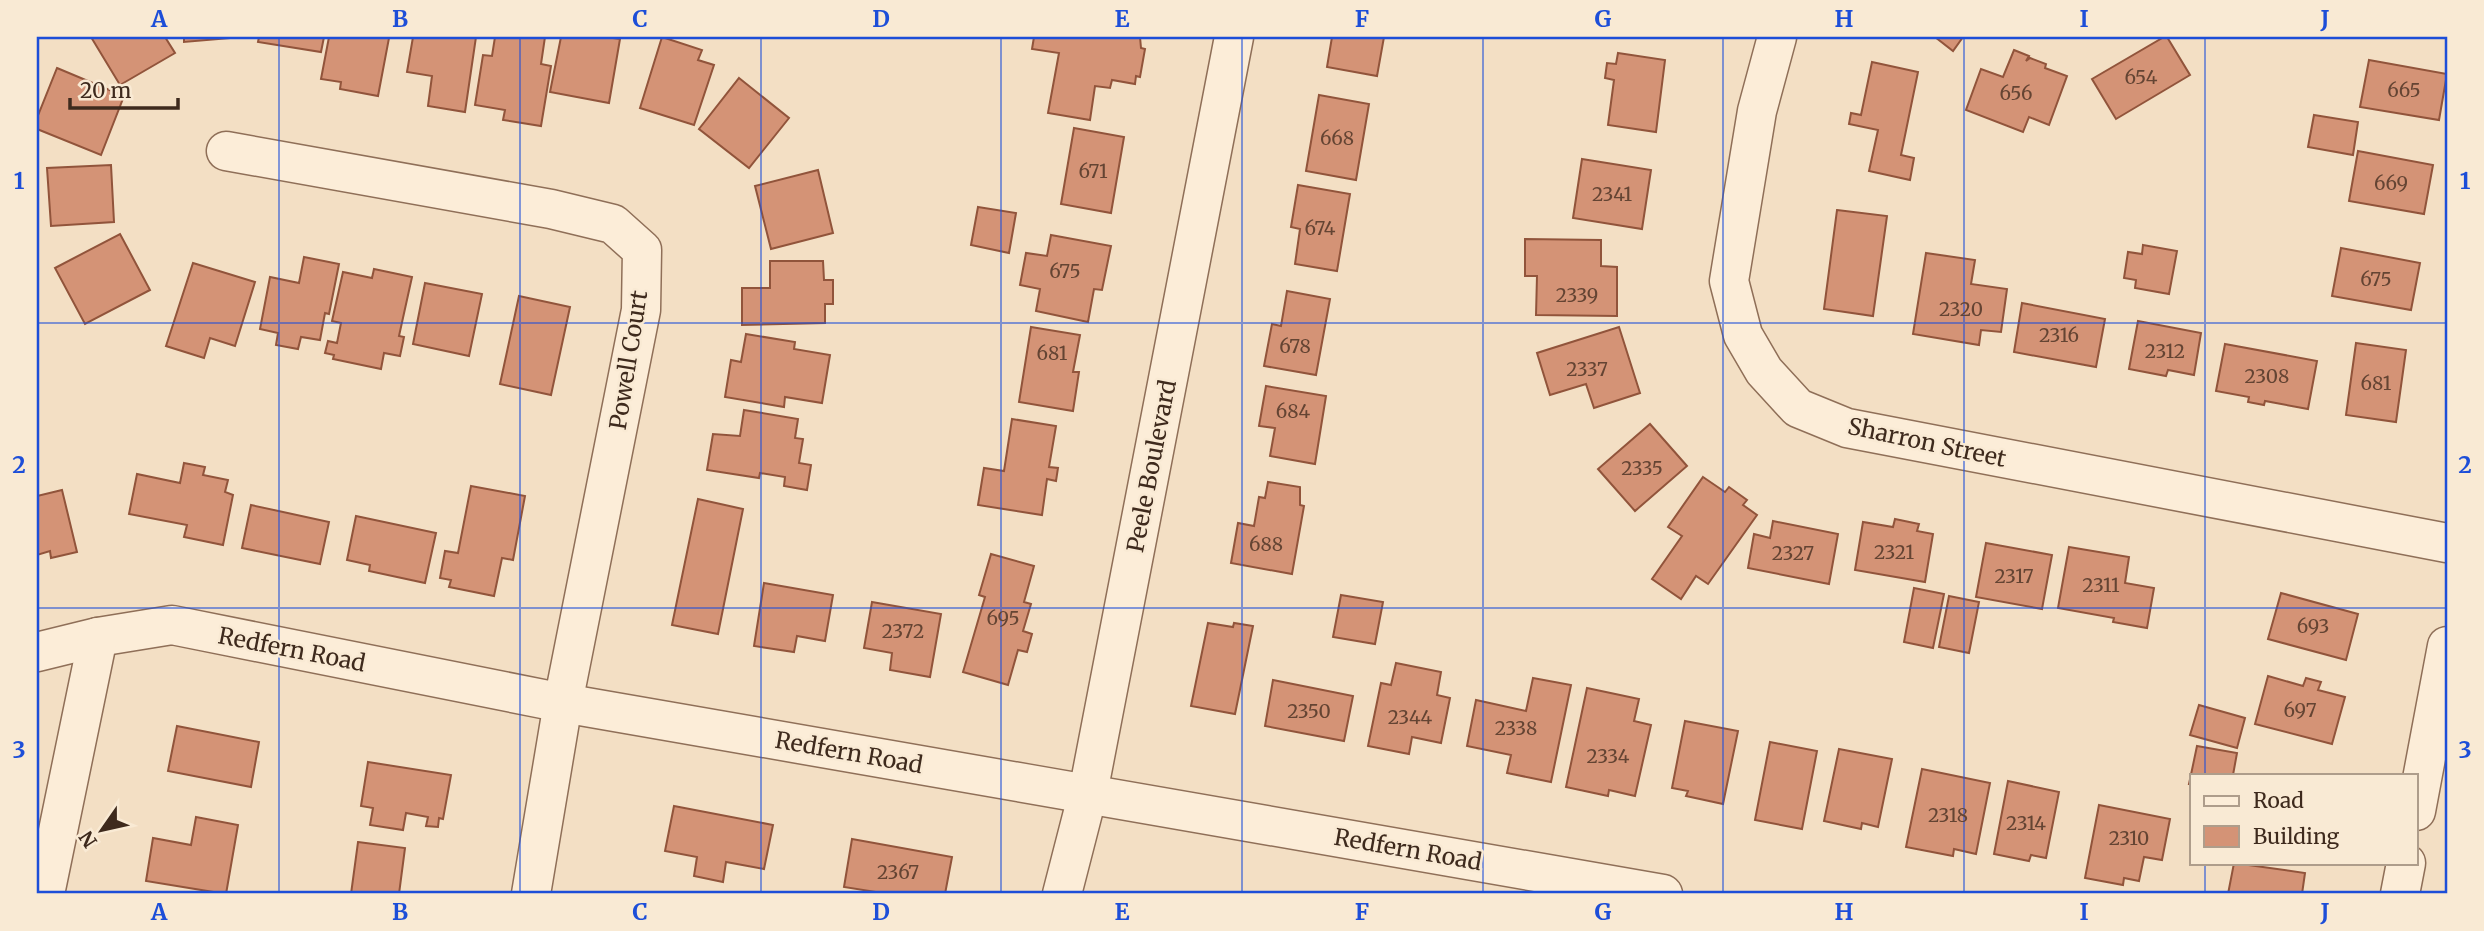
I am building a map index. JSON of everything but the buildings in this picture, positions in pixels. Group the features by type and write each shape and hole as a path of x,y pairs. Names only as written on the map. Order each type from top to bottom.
{"street":[{"name":"Peele Boulevard","path":"1062,894 1088,793 1234,37"},
{"name":"Sharron Street","path":"1777,37 1757,111 1729,281 1743,335 1764,372 1798,408 1847,428 2447,542"},
{"name":"Powell Court","path":"226,151 563,212 613,224 642,250 641,310 563,703 531,894"},
{"name":"Redfern Road","path":"37,652 98,637 172,625 563,703 1663,894"},
{"path":"45,894 98,637"},
{"path":"2418,800 2447,646"},
{"path":"2400,894 2406,864"}]}
